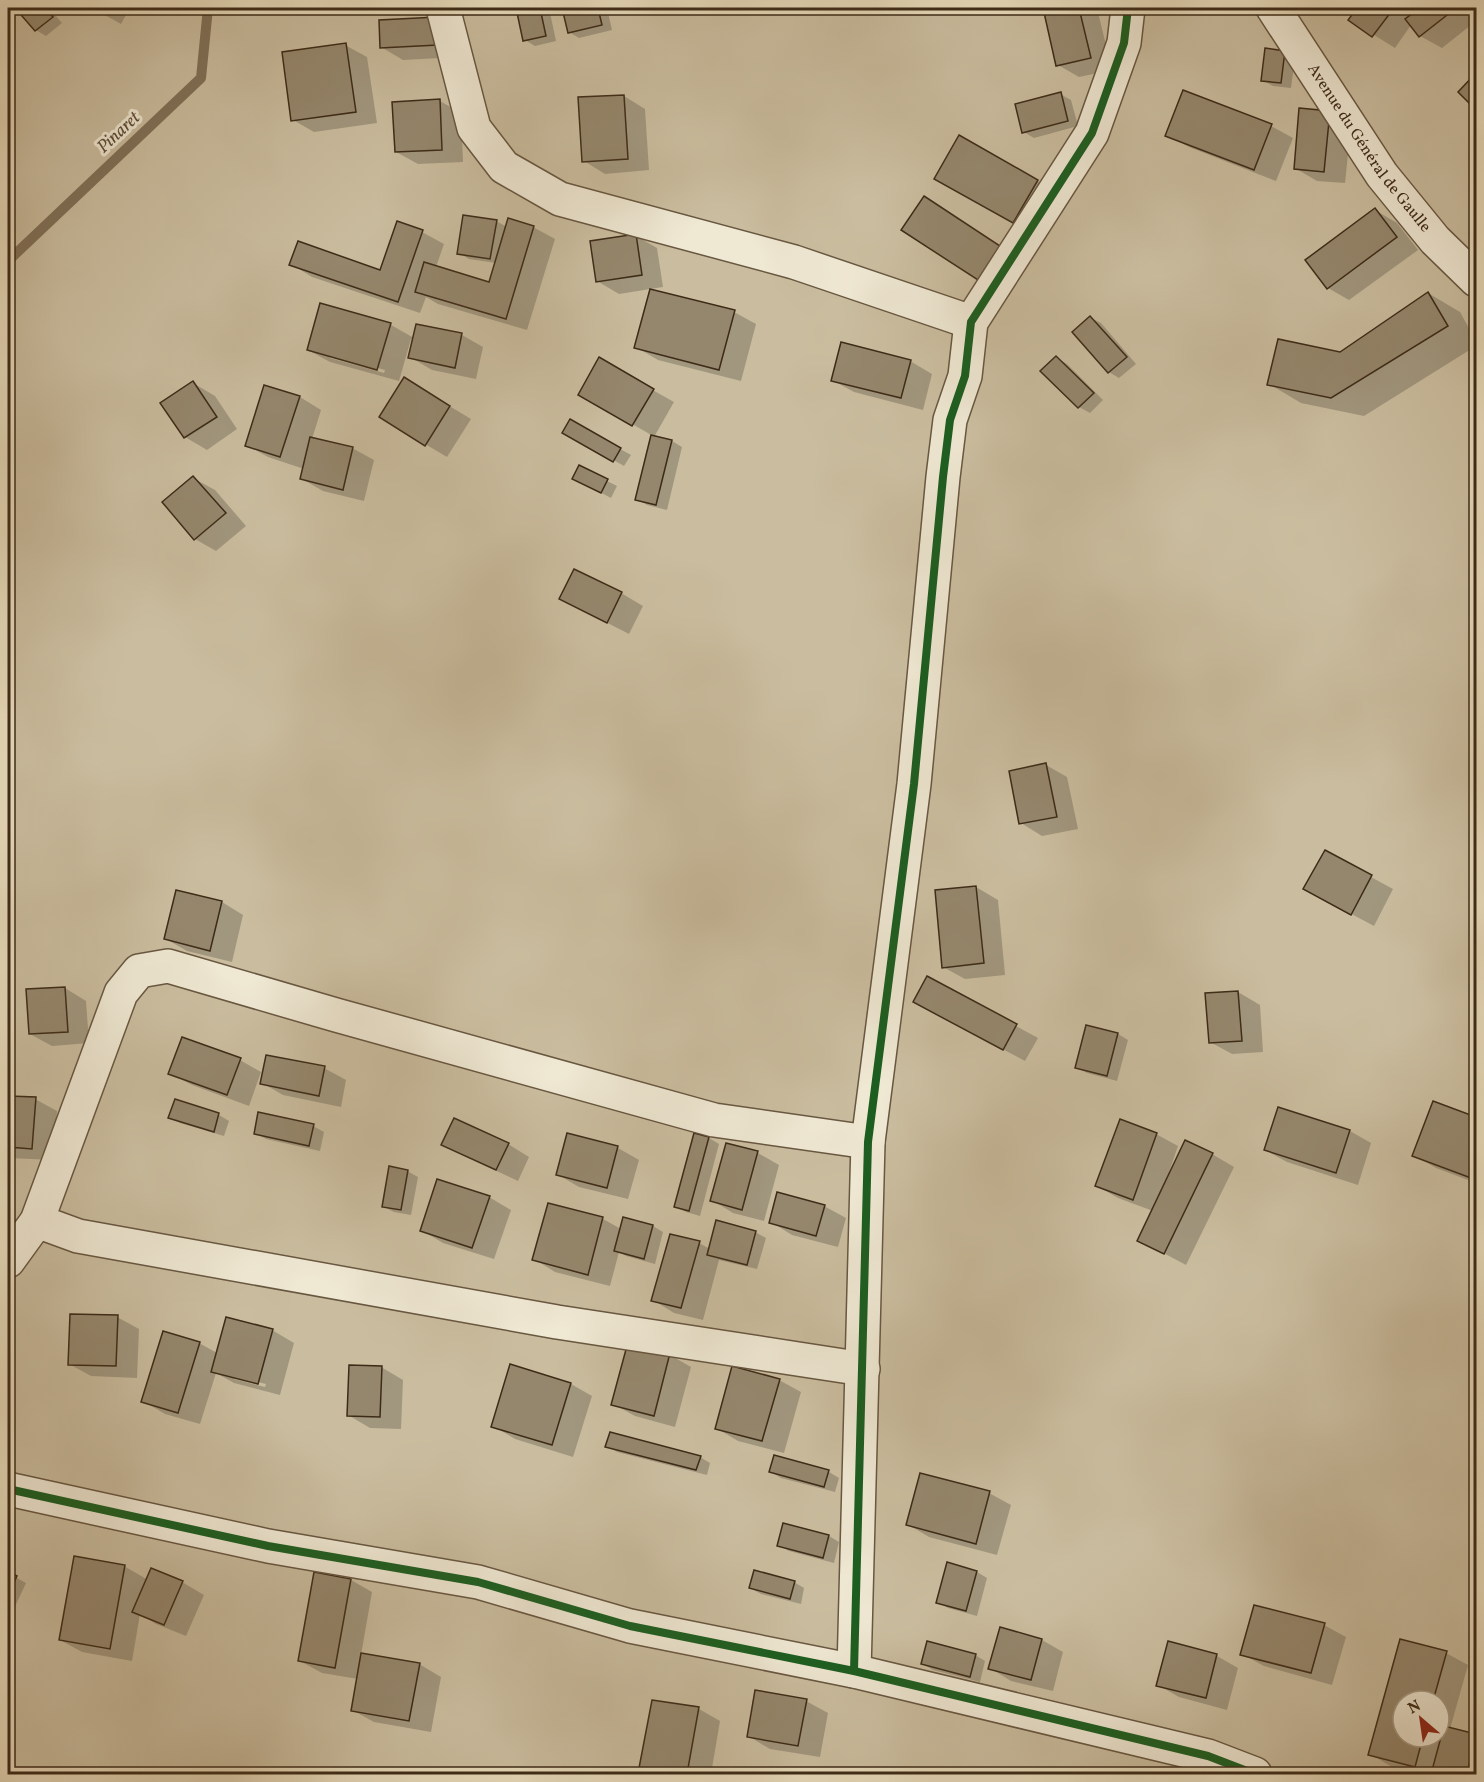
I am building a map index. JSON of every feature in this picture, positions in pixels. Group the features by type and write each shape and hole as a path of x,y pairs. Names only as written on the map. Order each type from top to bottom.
{"street":[{"path":"443,8 474,128 504,167 560,199 794,262 971,322"},
{"path":"854,1671 868,1142 914,784 950,420 965,376 971,322 1092,133 1124,43 1128,8"},
{"name":"Avenue du Général de Gaulle","path":"1273,8 1382,175 1435,240 1476,279"},
{"path":"8,1261 37,1221 121,993 139,971 168,966 336,1016 714,1120 868,1142"},
{"path":"37,1221 78,1236 558,1322 863,1369"},
{"path":"8,1489 268,1546 478,1582 630,1626 854,1671 1206,1765 1255,1774"}],"shaded area":[{"path":"8,8 1476,8 1476,1774 8,1774"}],"building":[{"path":"15,8 45,8 53,17 35,31"},
{"path":"516,8 540,8 546,36 523,41"},
{"path":"562,8 598,8 602,25 568,33"},
{"path":"1043,8 1079,8 1091,58 1056,66"},
{"path":"1357,8 1394,8 1372,37 1348,20"},
{"path":"1420,8 1456,8 1419,37 1405,19"},
{"path":"437,17 438,45 380,48 379,20"},
{"path":"346,43 356,112 291,121 282,52"},
{"path":"1265,48 1285,51 1281,83 1261,81"},
{"path":"1476,73 1476,110 1458,92"},
{"path":"1183,90 1272,124 1254,170 1165,136"},
{"path":"1061,92 1068,121 1022,133 1015,104"},
{"path":"624,95 628,159 582,162 578,97"},
{"path":"440,99 442,150 395,152 392,102"},
{"path":"1299,108 1330,111 1324,172 1294,169"},
{"path":"959,135 1038,180 1013,223 934,179"},
{"path":"924,196 1000,246 978,280 901,230"},
{"path":"1375,208 1397,237 1327,289 1305,260"},
{"path":"463,215 497,220 490,259 457,254"},
{"path":"508,218 534,226 506,319 415,292 424,262 489,282"},
{"path":"397,221 423,230 398,302 289,265 298,241 380,270"},
{"path":"636,234 642,275 596,282 590,241"},
{"path":"650,289 735,310 719,370 634,348"},
{"path":"1428,292 1448,326 1331,398 1267,385 1278,339 1340,352"},
{"path":"320,303 391,323 377,370 307,350"},
{"path":"1090,316 1127,357 1108,373 1072,332"},
{"path":"416,324 462,333 455,368 408,358"},
{"path":"841,342 911,360 901,398 831,381"},
{"path":"1056,356 1094,393 1078,408 1040,371"},
{"path":"599,357 654,389 632,426 578,395"},
{"path":"404,377 450,406 425,446 379,417"},
{"path":"193,381 217,417 184,438 160,403"},
{"path":"264,385 300,396 280,457 245,446"},
{"path":"570,419 621,448 613,462 562,433"},
{"path":"651,435 672,440 656,505 635,500"},
{"path":"310,437 353,447 343,490 300,479"},
{"path":"579,465 608,479 601,493 572,479"},
{"path":"193,476 226,513 194,540 162,502"},
{"path":"574,569 622,592 607,623 559,599"},
{"path":"1046,763 1057,817 1019,824 1009,771"},
{"path":"1325,850 1372,875 1351,915 1303,889"},
{"path":"976,886 984,963 942,968 935,890"},
{"path":"176,890 222,901 210,951 164,939"},
{"path":"927,976 1017,1024 1003,1050 913,1002"},
{"path":"65,987 68,1032 29,1034 26,989"},
{"path":"1238,991 1242,1041 1209,1043 1205,993"},
{"path":"1086,1025 1118,1033 1107,1076 1075,1068"},
{"path":"182,1037 241,1058 227,1095 168,1074"},
{"path":"266,1055 325,1066 319,1096 260,1084"},
{"path":"8,1096 36,1097 32,1149 8,1147"},
{"path":"175,1099 219,1113 214,1132 168,1118"},
{"path":"1433,1101 1476,1117 1476,1162 1471,1178 1412,1156"},
{"path":"1278,1107 1350,1130 1336,1173 1264,1150"},
{"path":"258,1112 314,1124 309,1146 254,1134"},
{"path":"454,1118 509,1143 496,1170 441,1145"},
{"path":"1120,1119 1157,1133 1133,1200 1095,1186"},
{"path":"567,1133 618,1146 607,1188 556,1175"},
{"path":"694,1133 709,1137 689,1211 674,1207"},
{"path":"1185,1140 1213,1153 1164,1254 1137,1241"},
{"path":"726,1143 758,1151 742,1210 710,1201"},
{"path":"389,1166 408,1170 401,1210 382,1207"},
{"path":"437,1179 490,1196 472,1248 420,1231"},
{"path":"777,1192 825,1205 816,1236 769,1223"},
{"path":"548,1203 603,1217 588,1275 532,1260"},
{"path":"623,1217 653,1225 644,1259 614,1251"},
{"path":"716,1220 756,1231 747,1265 707,1255"},
{"path":"670,1234 700,1241 681,1308 651,1301"},
{"path":"70,1314 118,1315 116,1366 68,1365"},
{"path":"226,1317 273,1329 258,1384 211,1372"},
{"path":"163,1331 200,1342 178,1413 141,1402"},
{"path":"628,1342 670,1353 654,1416 611,1405"},
{"path":"510,1364 571,1383 552,1445 491,1427"},
{"path":"349,1365 382,1366 380,1417 347,1416"},
{"path":"732,1366 780,1379 762,1441 715,1429"},
{"path":"610,1432 701,1456 696,1470 605,1447"},
{"path":"774,1455 829,1470 824,1487 769,1472"},
{"path":"920,1473 990,1491 976,1544 906,1525"},
{"path":"783,1523 829,1535 823,1558 777,1546"},
{"path":"74,1556 125,1565 110,1649 59,1640"},
{"path":"947,1562 977,1571 966,1611 936,1603"},
{"path":"151,1568 183,1581 164,1625 132,1612"},
{"path":"754,1570 795,1581 790,1599 749,1588"},
{"path":"8,1572 17,1576 8,1596"},
{"path":"314,1572 351,1579 335,1668 298,1661"},
{"path":"1254,1605 1325,1623 1311,1673 1240,1655"},
{"path":"1000,1627 1042,1639 1031,1680 988,1669"},
{"path":"1400,1639 1447,1651 1436,1689 1391,1689 1391,1749 1420,1749 1415,1767 1368,1755"},
{"path":"927,1641 976,1654 970,1677 921,1664"},
{"path":"1168,1641 1217,1654 1206,1698 1156,1686"},
{"path":"361,1653 420,1663 409,1721 351,1711"},
{"path":"755,1690 807,1699 798,1746 747,1737"},
{"path":"652,1700 699,1707 687,1774 639,1768"},
{"path":"1451,1728 1476,1734 1467,1774 1431,1774 1438,1749 1451,1749"}],"waterway":[{"name":"Pinaret","path":"8,261 201,78 208,8"}],"cycle path":[{"path":"854,1671 868,1142 914,784 950,420 965,376 971,322 1092,133 1124,43 1128,8"},
{"path":"8,1489 268,1546 478,1582 630,1626 854,1671 1208,1756 1255,1774"}]}
